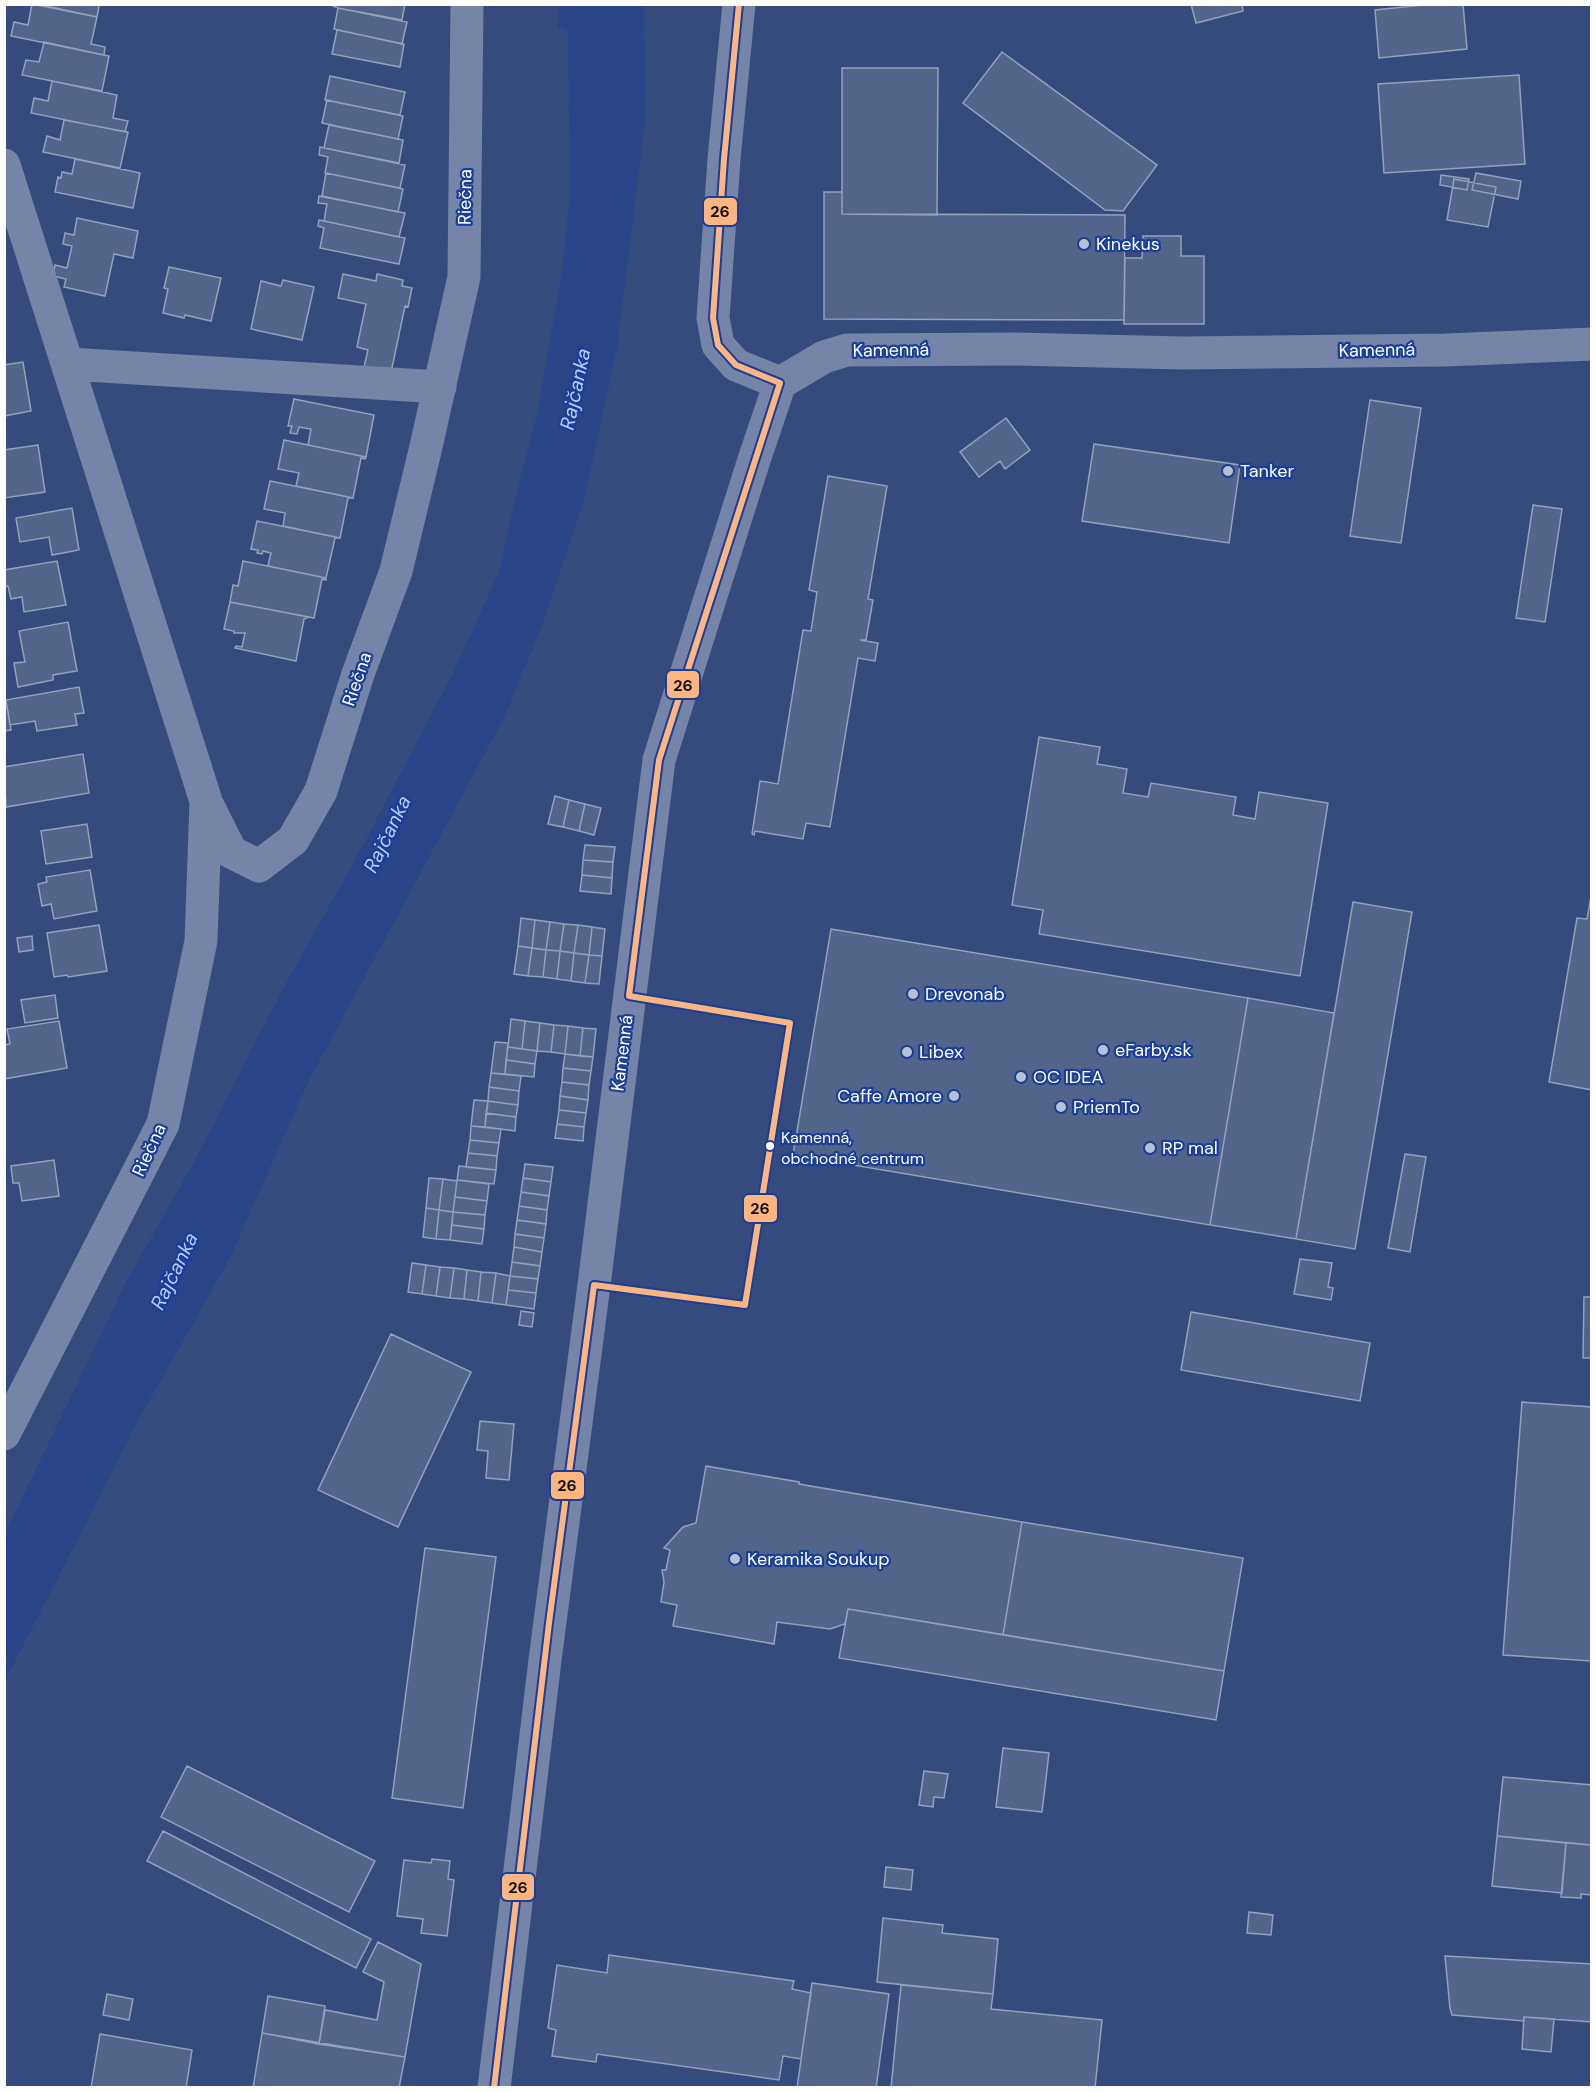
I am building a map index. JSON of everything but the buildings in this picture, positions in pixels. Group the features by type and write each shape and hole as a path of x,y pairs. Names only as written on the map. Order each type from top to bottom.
{"street":[{"name":"Riečna","path":"4,165 206,801 231,852 259,866 293,840 321,791 358,674 396,571 464,277 467,4"},
{"path":"739,4 724,159 713,318 718,345 736,365 780,383"},
{"name":"Kamenná","path":"494,2088 546,1650 659,760 780,383 824,357 847,350 1182,352 1445,350 1592,344"},
{"path":"69,364 440,387"},
{"name":"Riečna","path":"4,1434 164,1124 201,941 206,801"}],"water":[{"name":"Rajčanka","path":"559,5 644,5 645,122 618,342 584,501 543,623 505,716 308,1082 230,1258 140,1417 5,1681 5,1534 125,1284 195,1160 285,985 360,851 453,673 499,572 537,415 562,271 570,196 568,38 567,29 558,27"}],"transit line":[{"name":"26","path":"739,4 724,159 713,318 718,345 736,365 780,383"},
{"name":"26","path":"629,996 659,760 780,383"},
{"name":"26","path":"629,996 790,1023"},
{"name":"26","path":"745,1305 790,1023"},
{"name":"26","path":"594,1285 745,1305"},
{"name":"26","path":"494,2088 549,1623 594,1285"}],"place":[{"name":"Kinekus","path":"1084,244"},
{"name":"Tanker","path":"1228,471"},
{"name":"Drevonab","path":"913,994"},
{"name":"eFarby.sk","path":"1103,1050"},
{"name":"Libex","path":"907,1052"},
{"name":"OC IDEA","path":"1021,1077"},
{"name":"Caffe Amore","path":"954,1096"},
{"name":"PriemTo","path":"1061,1107"},
{"name":"Kamenná, obchodné centrum","path":"770,1146"},
{"name":"RP mal","path":"1150,1148"},
{"name":"Keramika Soukup","path":"735,1559"}]}
